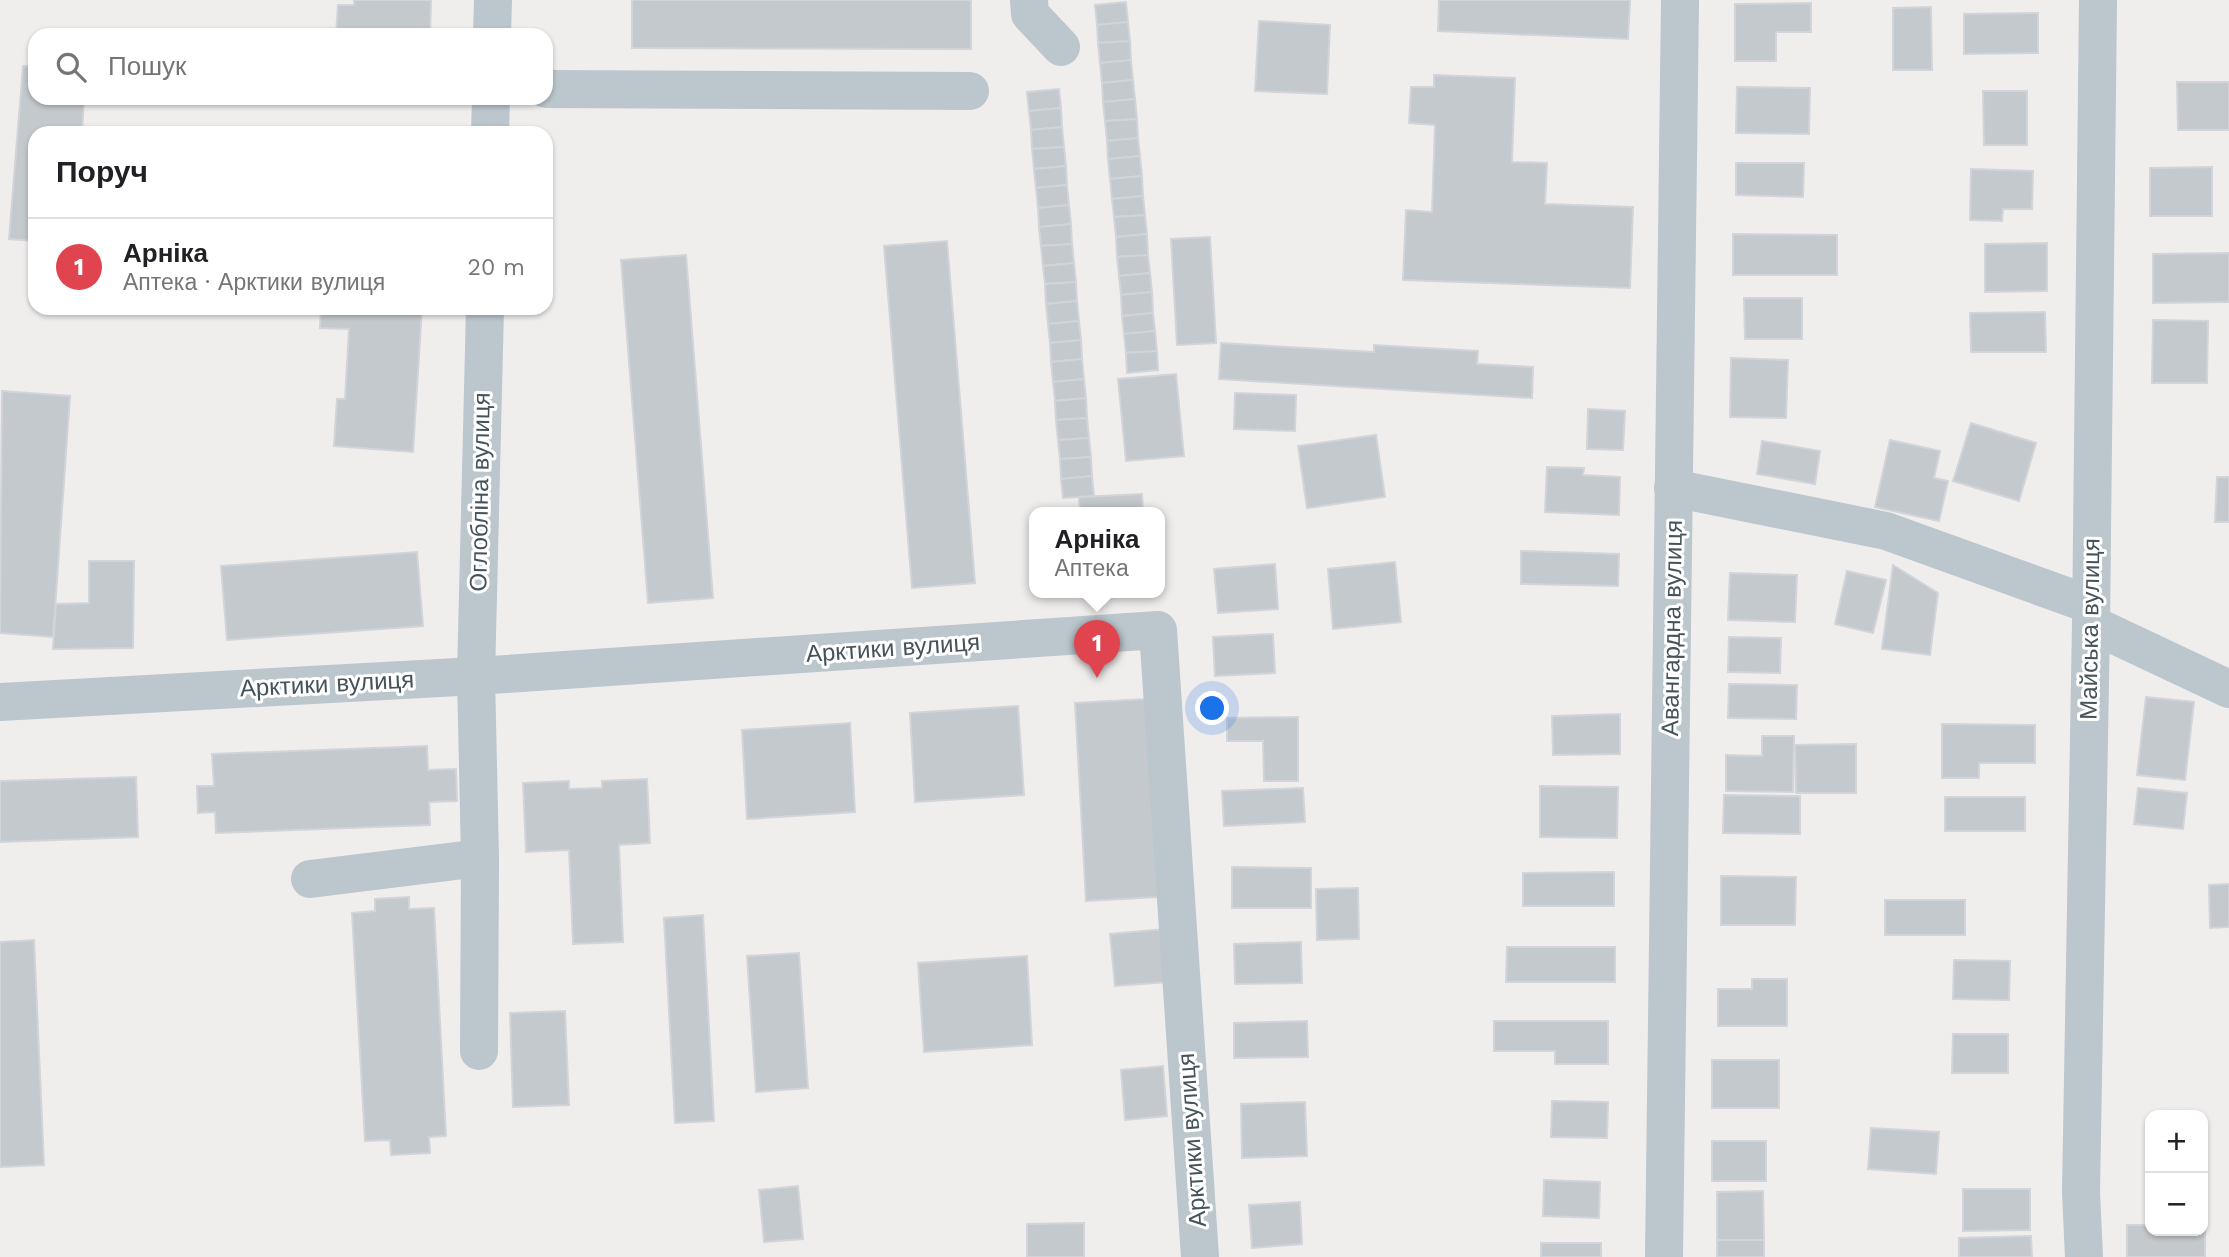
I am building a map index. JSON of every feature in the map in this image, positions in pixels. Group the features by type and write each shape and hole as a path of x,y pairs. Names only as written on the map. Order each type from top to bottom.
{"street":[{"path":"492,28 493,0"},
{"path":"1029,0 1030,14 1061,47"},
{"name":"Авангардна вулиця","path":"1664,1257 1680,0"},
{"name":"Майська вулиця","path":"2084,1257 2081,1192 2098,0"},
{"path":"553,89 970,91"},
{"path":"490,126 491,105"},
{"name":"Оглобліна вулиця","path":"479,1051 480,859 476,676 485,315"},
{"path":"1674,488 1886,531 2091,615 2229,689"},
{"name":"Арктики вулиця","path":"0,702 476,676 1158,630 1200,1257"},
{"path":"310,879 480,859"}],"building":[{"path":"354,0 431,0 430,28 336,28 338,5 354,5"},
{"path":"632,0 971,0 971,49 632,48"},
{"path":"1439,0 1630,0 1628,39 1438,31"},
{"path":"1126,2 1128,22 1097,25 1095,5"},
{"path":"1811,3 1811,32 1776,32 1776,61 1735,61 1735,4"},
{"path":"1931,7 1932,70 1893,70 1893,8"},
{"path":"2038,13 2038,53 1964,54 1964,14"},
{"path":"1259,21 1330,25 1327,94 1255,91"},
{"path":"1128,22 1130,41 1098,43 1097,25"},
{"path":"1130,41 1131,60 1100,63 1098,43"},
{"path":"1131,60 1133,80 1102,83 1100,63"},
{"path":"23,66 28,66 28,105 84,105 82,126 28,126 28,240 9,239"},
{"path":"1434,75 1515,78 1512,162 1547,163 1545,204 1633,207 1630,288 1403,280 1406,210 1432,212 1435,125 1409,123 1411,87 1434,87"},
{"path":"1133,80 1135,99 1103,102 1102,83"},
{"path":"2177,82 2229,82 2229,130 2178,130"},
{"path":"1737,87 1810,88 1809,134 1736,133"},
{"path":"1059,89 1061,108 1029,111 1027,92"},
{"path":"1983,91 2027,91 2027,145 1984,145"},
{"path":"1135,99 1137,119 1105,121 1103,102"},
{"path":"1061,108 1062,127 1031,130 1029,111"},
{"path":"1137,119 1138,138 1107,141 1105,121"},
{"path":"1062,127 1064,147 1032,149 1031,130"},
{"path":"1138,138 1140,156 1108,159 1107,141"},
{"path":"1064,147 1066,166 1034,169 1032,149"},
{"path":"1140,156 1142,176 1110,179 1108,159"},
{"path":"1736,163 1804,163 1803,197 1736,195"},
{"path":"1066,166 1067,185 1036,188 1034,169"},
{"path":"2212,167 2212,216 2150,216 2150,168"},
{"path":"1971,169 2033,171 2032,209 2003,209 2002,221 1970,220"},
{"path":"1142,176 1143,196 1112,199 1110,179"},
{"path":"1067,185 1069,205 1038,208 1036,188"},
{"path":"1143,196 1145,215 1114,217 1112,199"},
{"path":"1069,205 1071,224 1039,227 1038,208"},
{"path":"1145,215 1147,234 1116,237 1114,217"},
{"path":"1071,224 1072,244 1041,246 1039,227"},
{"path":"1147,234 1148,255 1117,257 1116,237"},
{"path":"1733,234 1837,235 1837,275 1733,275"},
{"path":"1210,237 1216,343 1177,345 1171,239"},
{"path":"947,241 975,583 912,588 884,246"},
{"path":"2047,243 2047,291 1985,292 1985,244"},
{"path":"1072,244 1074,263 1043,266 1041,246"},
{"path":"2229,253 2229,302 2153,303 2153,254"},
{"path":"686,255 713,598 648,603 621,260"},
{"path":"1148,255 1150,273 1119,276 1117,257"},
{"path":"1074,263 1076,282 1045,284 1043,266"},
{"path":"1150,273 1152,292 1121,295 1119,276"},
{"path":"1076,282 1077,301 1046,304 1045,284"},
{"path":"1152,292 1153,313 1122,316 1121,295"},
{"path":"1744,298 1802,298 1802,339 1745,339"},
{"path":"1077,301 1079,321 1048,324 1046,304"},
{"path":"2045,312 2046,352 1971,352 1970,313"},
{"path":"1153,313 1155,331 1124,334 1122,316"},
{"path":"321,315 422,315 413,452 334,446 337,399 345,399 349,329 320,328"},
{"path":"2153,320 2208,321 2207,383 2152,383"},
{"path":"1079,321 1081,340 1050,343 1048,324"},
{"path":"1155,331 1157,351 1126,353 1124,334"},
{"path":"1081,340 1082,359 1051,362 1050,343"},
{"path":"1221,343 1374,352 1374,345 1478,351 1477,364 1533,367 1532,398 1219,379"},
{"path":"1157,351 1158,370 1127,373 1126,353"},
{"path":"1731,358 1788,360 1786,418 1730,417"},
{"path":"1082,359 1084,379 1053,382 1051,362"},
{"path":"1176,374 1184,456 1126,461 1118,379"},
{"path":"1084,379 1086,398 1055,401 1053,382"},
{"path":"2,391 70,396 53,637 0,633"},
{"path":"1235,393 1296,395 1295,431 1234,429"},
{"path":"1086,398 1087,418 1056,420 1055,401"},
{"path":"1588,409 1625,411 1623,450 1587,449"},
{"path":"1087,418 1089,438 1058,440 1056,420"},
{"path":"1971,423 2036,443 2019,501 1953,481"},
{"path":"1376,435 1385,497 1307,508 1298,446"},
{"path":"1089,438 1091,457 1060,459 1058,440"},
{"path":"1890,440 1940,451 1934,478 1948,481 1939,521 1875,507"},
{"path":"1762,441 1820,451 1815,484 1757,474"},
{"path":"1091,457 1092,476 1061,479 1060,459"},
{"path":"1547,467 1584,468 1583,475 1620,477 1619,515 1545,512"},
{"path":"1092,476 1094,496 1063,498 1061,479"},
{"path":"2217,477 2229,477 2229,522 2215,522"},
{"path":"1142,494 1143,507 1080,507 1079,497"},
{"path":"1521,551 1619,554 1618,586 1521,584"},
{"path":"417,552 423,626 227,640 221,566"},
{"path":"89,561 134,561 133,648 53,649 56,604 89,603"},
{"path":"1395,562 1401,622 1333,629 1328,569"},
{"path":"1275,564 1278,609 1218,613 1214,569"},
{"path":"1893,565 1938,593 1930,655 1882,649"},
{"path":"1847,571 1886,580 1873,633 1835,624"},
{"path":"1730,573 1797,575 1795,622 1728,620"},
{"path":"1273,634 1275,673 1215,676 1213,637"},
{"path":"1729,637 1781,638 1780,673 1728,672"},
{"path":"1729,684 1797,685 1796,719 1728,718"},
{"path":"2146,697 2194,702 2185,780 2137,775"},
{"path":"1146,699 1158,897 1086,901 1075,703"},
{"path":"1018,706 1024,795 915,802 910,713"},
{"path":"1620,714 1620,754 1553,755 1552,716"},
{"path":"1298,717 1298,781 1264,781 1263,741 1227,741 1227,718"},
{"path":"850,723 855,812 747,819 742,730"},
{"path":"1942,724 2035,725 2035,763 1979,763 1979,778 1942,778"},
{"path":"1762,736 1794,736 1793,792 1726,791 1726,755 1762,756"},
{"path":"1856,744 1856,793 1796,793 1795,745"},
{"path":"427,746 428,770 456,769 457,801 429,802 430,825 216,833 215,812 198,813 197,786 214,786 212,754"},
{"path":"136,777 138,837 0,842 0,781"},
{"path":"647,779 650,843 619,845 623,942 573,944 569,850 526,852 523,783 569,781 569,789 602,788 602,781"},
{"path":"1540,786 1618,787 1617,838 1540,837"},
{"path":"1303,788 1305,822 1224,826 1222,791"},
{"path":"2138,788 2187,793 2183,829 2134,824"},
{"path":"1724,795 1800,796 1800,834 1723,833"},
{"path":"1945,797 2025,797 2025,831 1945,831"},
{"path":"1232,867 1311,868 1311,908 1232,908"},
{"path":"1614,872 1614,906 1523,906 1523,873"},
{"path":"1721,876 1796,877 1795,925 1721,925"},
{"path":"2229,884 2229,927 2210,928 2209,885"},
{"path":"1358,888 1359,939 1317,940 1316,889"},
{"path":"409,897 409,909 434,908 446,1136 429,1137 430,1153 391,1155 390,1140 365,1141 352,913 375,911 375,899"},
{"path":"1885,900 1965,900 1965,935 1885,935"},
{"path":"703,915 714,1121 675,1123 664,918"},
{"path":"1164,929 1168,982 1115,986 1110,934"},
{"path":"34,940 44,1165 0,1167 0,942"},
{"path":"1301,942 1302,983 1235,984 1234,944"},
{"path":"1507,947 1615,947 1615,982 1506,982"},
{"path":"799,953 808,1088 756,1092 747,956"},
{"path":"1027,956 1032,1045 924,1052 918,963"},
{"path":"1954,960 2010,961 2009,1000 1953,999"},
{"path":"1752,979 1787,979 1787,1026 1718,1026 1718,989 1752,989"},
{"path":"565,1011 569,1105 513,1107 510,1013"},
{"path":"1307,1021 1308,1057 1234,1058 1234,1023"},
{"path":"1494,1021 1608,1021 1608,1064 1555,1064 1555,1051 1494,1051"},
{"path":"1953,1034 2008,1034 2008,1073 1952,1073"},
{"path":"1712,1060 1779,1060 1779,1108 1712,1108"},
{"path":"1163,1066 1167,1116 1125,1120 1121,1070"},
{"path":"1552,1101 1608,1102 1607,1138 1551,1137"},
{"path":"1305,1102 1307,1156 1242,1158 1241,1104"},
{"path":"1871,1128 1939,1132 1936,1174 1868,1169"},
{"path":"1712,1141 1766,1141 1766,1181 1712,1181"},
{"path":"1544,1180 1600,1182 1599,1218 1543,1216"},
{"path":"798,1186 803,1239 764,1242 759,1190"},
{"path":"1963,1189 2030,1189 2030,1230 1963,1231"},
{"path":"1763,1191 1764,1240 1717,1240 1717,1192"},
{"path":"1300,1202 1302,1244 1252,1248 1249,1205"},
{"path":"1084,1223 1084,1257 1027,1257 1027,1224"},
{"path":"2127,1225 2145,1225 2145,1236 2205,1236 2205,1257 2127,1257"},
{"path":"2031,1236 2032,1257 1959,1257 1959,1238"},
{"path":"1717,1240 1764,1240 1764,1257 1717,1257"},
{"path":"1541,1243 1601,1243 1601,1257 1541,1257"}],"place":[{"name":"Арніка","path":"1097,678"}]}
